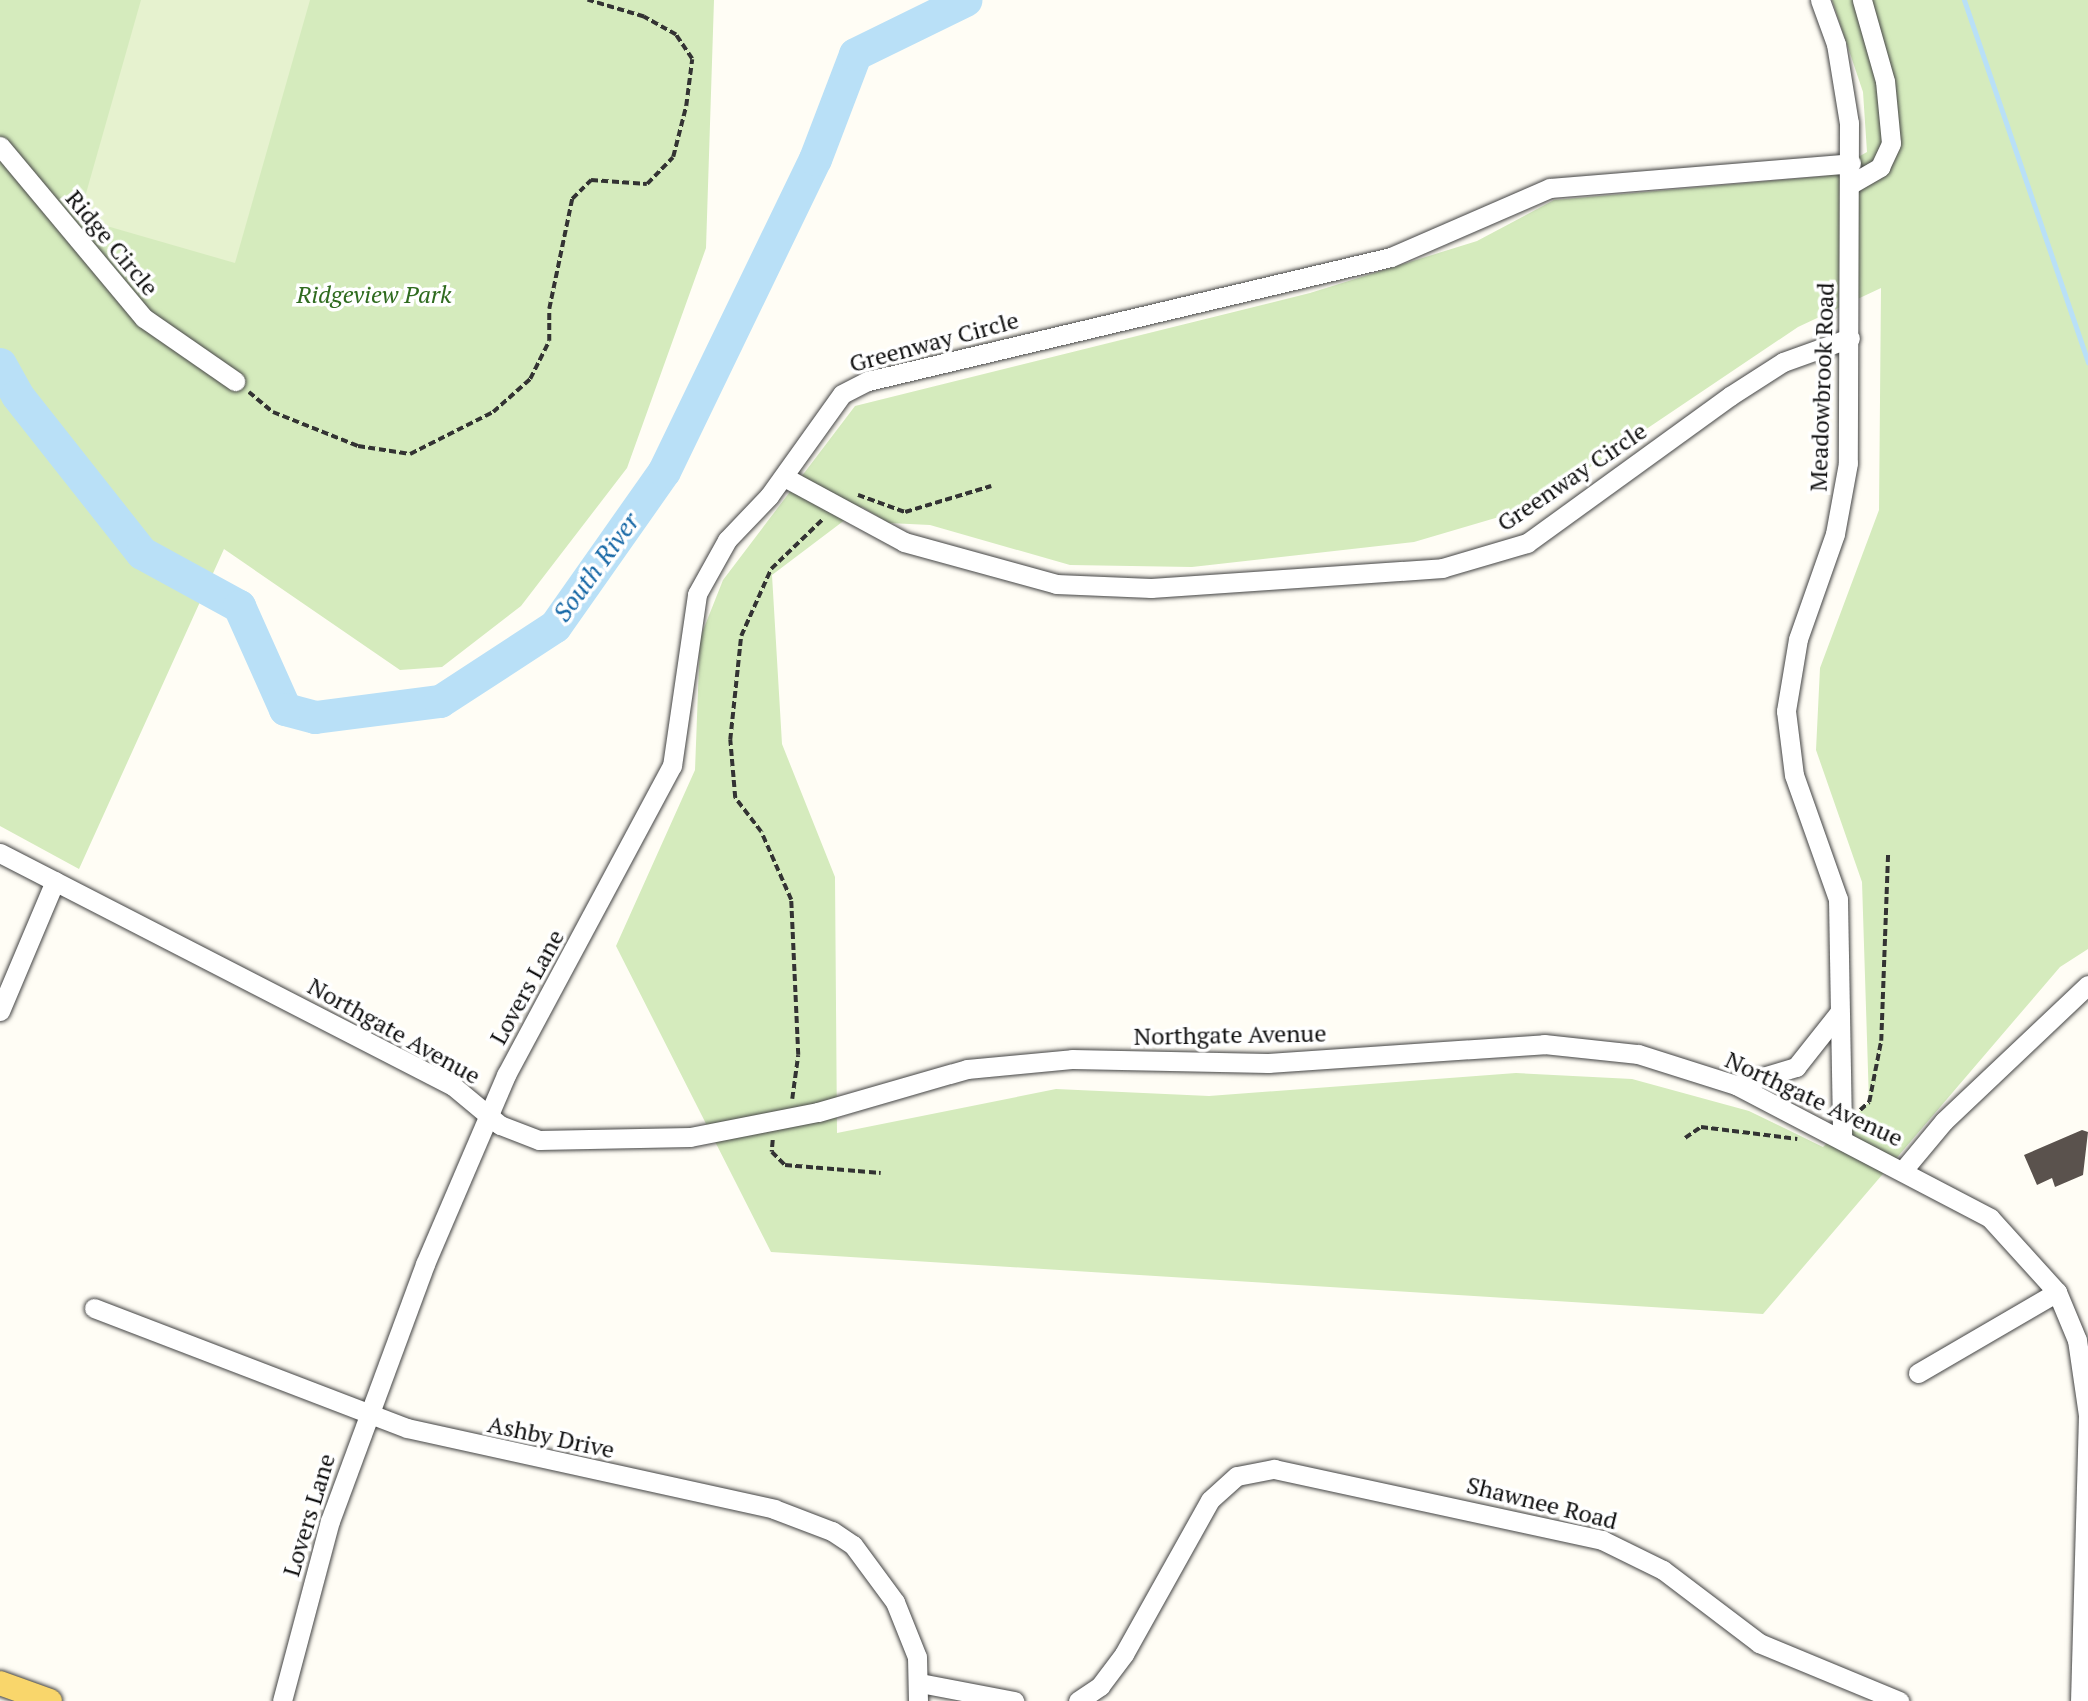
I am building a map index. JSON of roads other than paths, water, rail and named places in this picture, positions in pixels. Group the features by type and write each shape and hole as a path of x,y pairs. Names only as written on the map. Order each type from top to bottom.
{"main road":[{"path":"0,1683 50,1701"}],"street":[{"name":"Meadowbrook Road","path":"1820,0 1842,72 1851,163 1850,338 1843,499 1798,639 1786,711 1794,775 1838,899 1842,1140"},
{"path":"1851,184 1880,167 1891,144 1885,81 1862,0"},
{"name":"Ridge Circle","path":"0,146 144,318 235,381"},
{"name":"Greenway Circle","path":"1850,338 1783,362 1527,543 1442,568 1151,588 1056,584 943,556 834,509 784,477 828,407 868,381 1391,257 1550,188 1851,163"},
{"name":"Lovers Lane","path":"282,1701 366,1415 489,1115 663,789 685,707 697,594 727,540 784,477"},
{"name":"Northgate Avenue","path":"0,853 453,1086 489,1115 523,1136 569,1142 690,1137 784,1121 967,1069 1072,1059 1269,1063 1544,1044 1639,1055 1736,1085 1904,1169 1998,1224 2057,1293 2077,1340 2088,1415 2080,1701"},
{"path":"0,1011 55,881"},
{"path":"1904,1169 1944,1121 2088,985"},
{"path":"1736,1085 1797,1067 1839,1013"},
{"path":"1918,1373 2057,1293"},
{"name":"Ashby Drive","path":"94,1308 366,1415 515,1455 774,1509 832,1531 853,1545 895,1602 911,1633 919,1692"},
{"name":"Shawnee Road","path":"1078,1701 1100,1686 1124,1654 1197,1519 1237,1476 1274,1469 1602,1540 1663,1570 1759,1643 1899,1701"},
{"path":"919,1692 1014,1701"}],"waterway":[{"name":"South River","path":"0,364 17,395 142,553 239,606 285,709 315,717 440,701 555,626 664,471 815,159 855,54 965,0"},
{"path":"1964,0 2088,362"}],"park label":[{"name":"Ridgeview Park","path":"374,295"}]}
